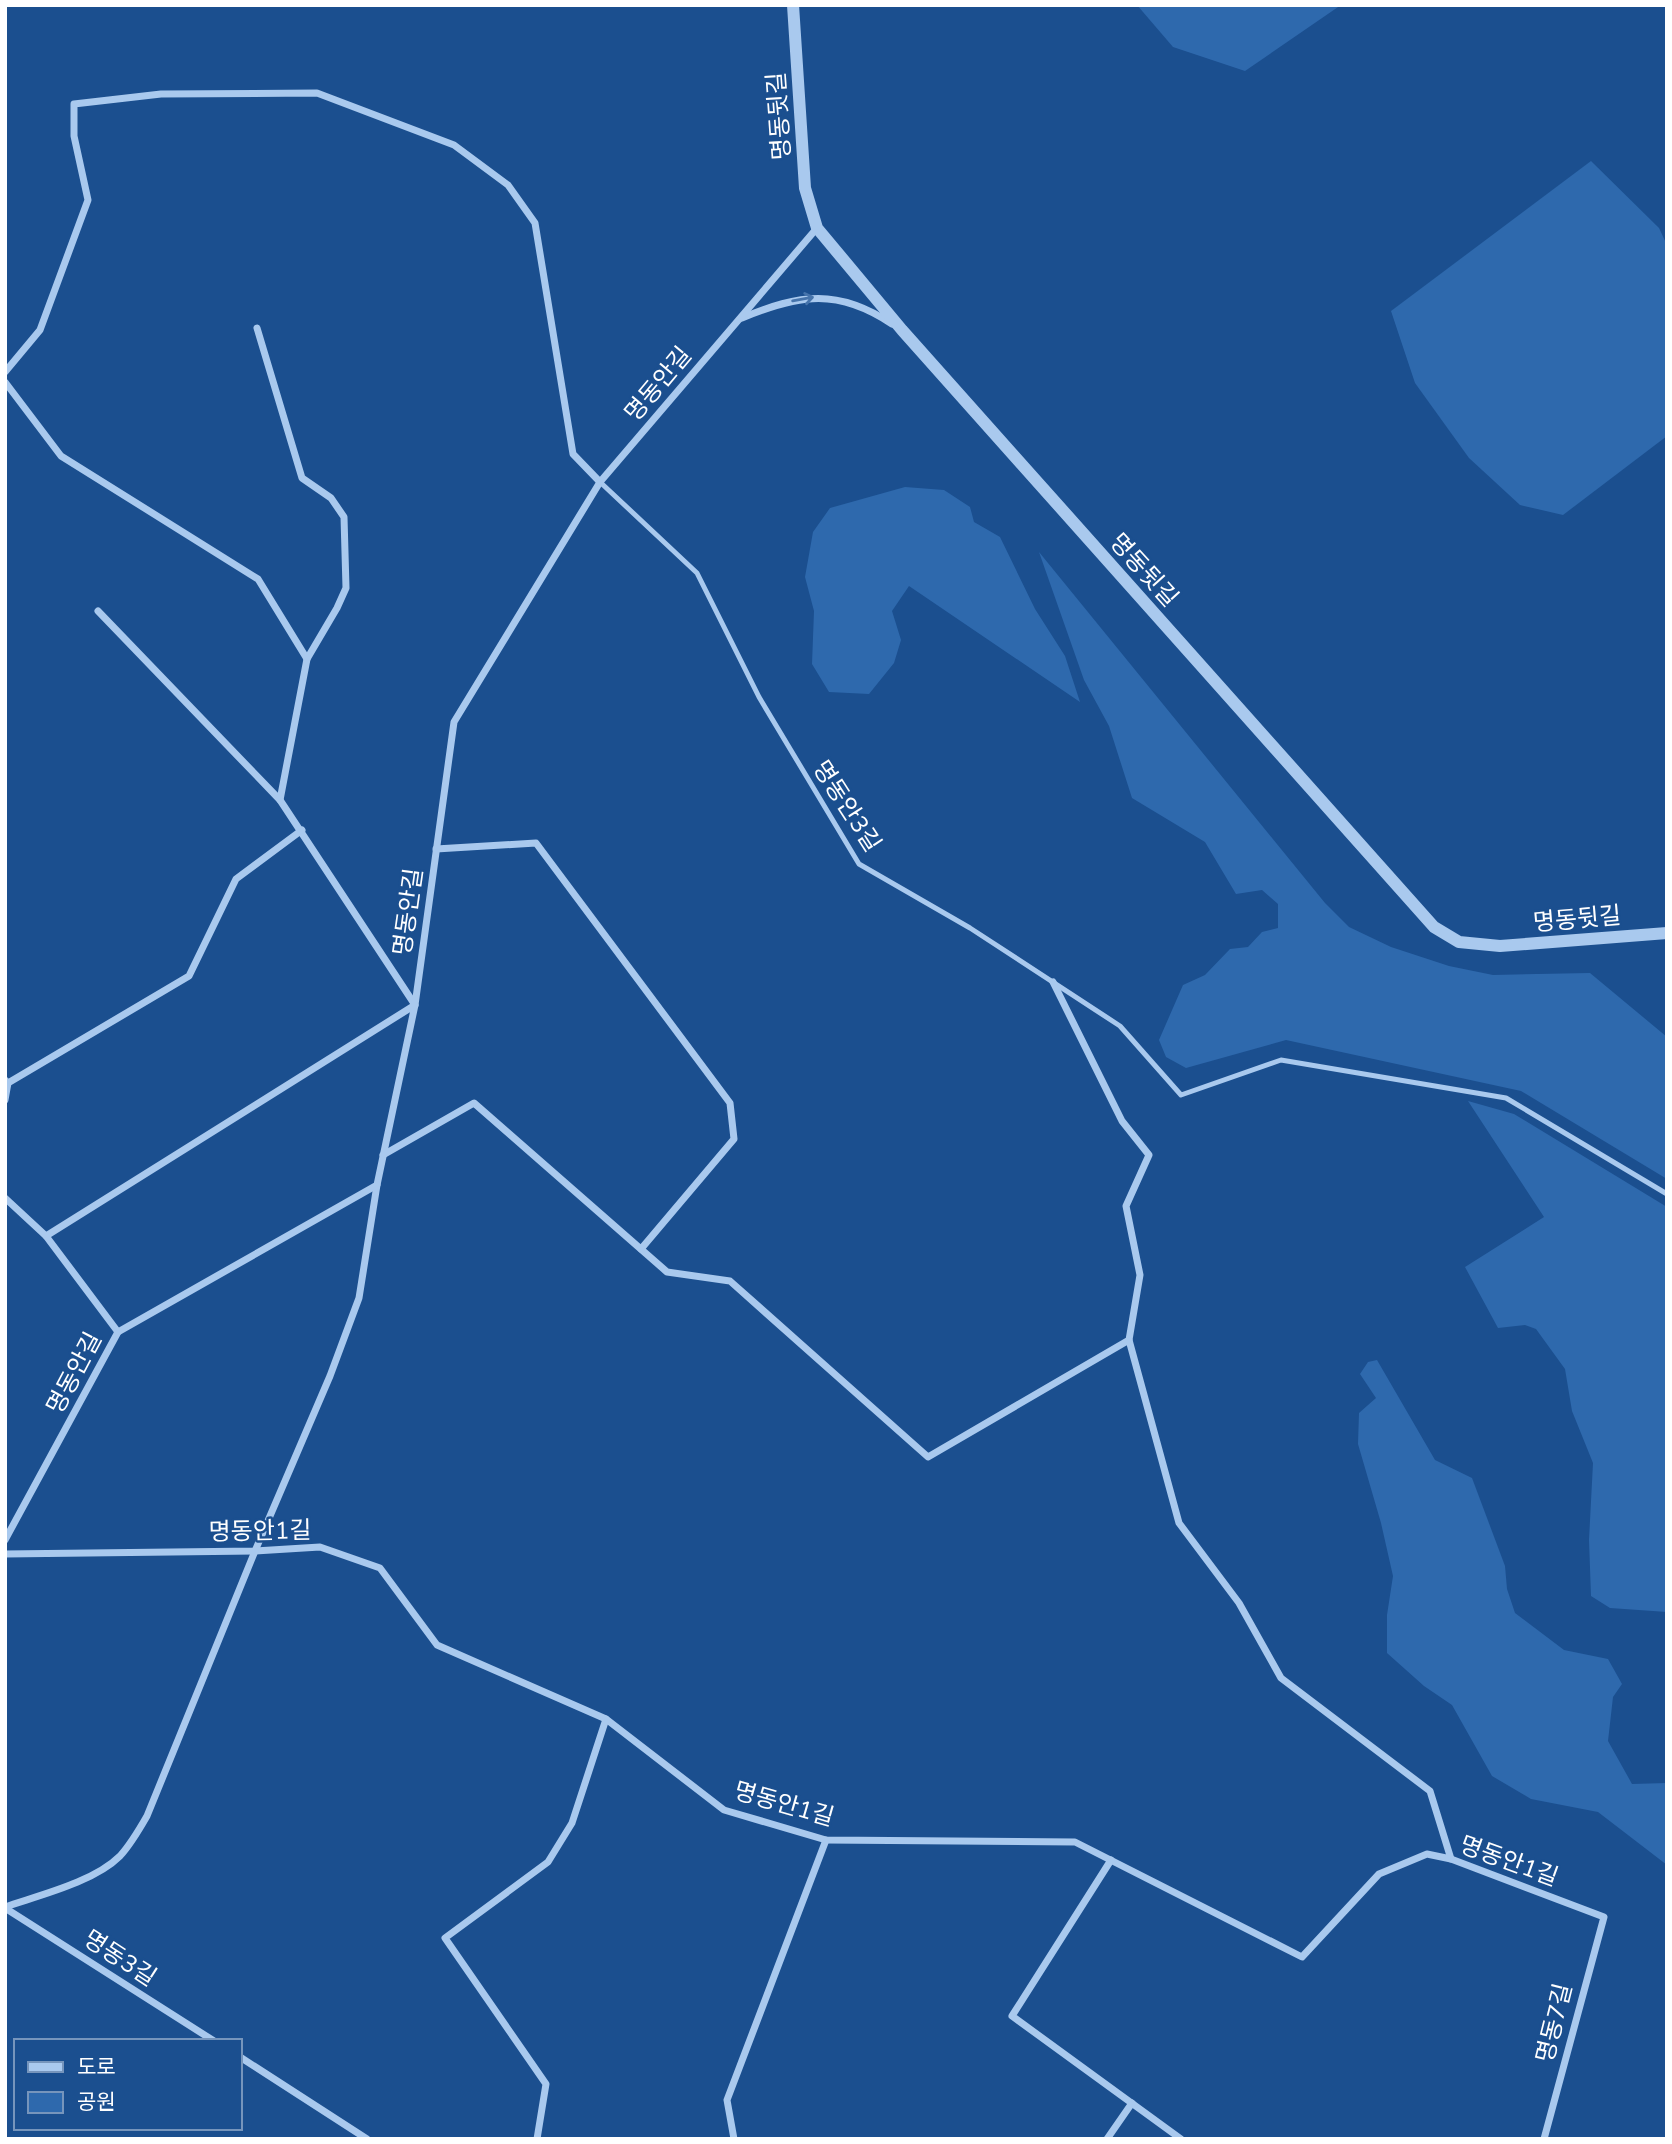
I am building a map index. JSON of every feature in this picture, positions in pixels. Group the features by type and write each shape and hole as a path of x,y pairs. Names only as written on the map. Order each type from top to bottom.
{"street":[{"name":"명동뒷길","path":"793,5 805,188 817,228 902,330 1434,927 1459,942 1500,946 1667,933"},
{"path":"5,372 40,330 88,200 74,136 74,103 161,94 317,93 454,145 508,185 535,223 573,454 600,482"},
{"name":"명동안길","path":"5,1540 118,1332 377,1185 415,1005 454,722 600,482 817,228"},
{"path":"738,320 776,304 812,297 840,299 872,310 902,330"},
{"path":"257,328 302,478 331,498 344,517 346,588 307,660 280,800"},
{"path":"5,383 61,456 258,579 307,660"},
{"path":"46,1236 415,1005 280,800 98,611"},
{"path":"5,1100 7,1081 189,976 236,878 302,830"},
{"path":"436,849 536,843 730,1103 734,1139 641,1249"},
{"path":"1053,982 1122,1121 1149,1155 1126,1206 1140,1275 1129,1340 1179,1523 1239,1604 1281,1678 1430,1790 1451,1859"},
{"path":"383,1155 474,1103 667,1272 730,1281 928,1457 1129,1340"},
{"path":"5,1907 99,1872 118,1858 147,1816 330,1376 359,1298 377,1185"},
{"path":"5,1198 46,1236 118,1332"},
{"name":"명동안1길","path":"5,1554 255,1551 320,1547 380,1568 437,1646 606,1718 724,1810 826,1840 1075,1842 1301,1957 1379,1874 1427,1854 1451,1859 1604,1917"},
{"path":"537,2139 546,2084 445,1938 548,1863 572,1823 606,1718"},
{"path":"734,2139 727,2099 826,1840"},
{"path":"1111,1860 1012,2016 1181,2139"},
{"name":"명동3길","path":"5,1907 211,2039"},
{"name":"명동7길","path":"1544,2139 1604,1917"},
{"path":"242,2058 368,2139"},
{"path":"1107,2139 1132,2104"}],"lane":[{"name":"명동안3길","path":"600,482 697,573 759,697 859,864 970,928 1120,1026 1181,1094 1281,1060 1506,1098 1667,1194"}],"green space":[{"path":"1137,5 1341,5 1245,71 1173,47"},
{"path":"1591,161 1659,228 1667,245 1667,436 1563,515 1520,505 1469,458 1415,383 1391,311"},
{"path":"905,487 944,490 970,507 974,522 1000,537 1035,609 1065,656 1080,702 909,586 892,611 901,640 894,663 869,694 829,692 812,664 814,611 805,577 813,532 830,508"},
{"path":"1039,552 1325,903 1349,927 1391,947 1449,966 1493,975 1590,973 1667,1037 1667,1179 1521,1091 1286,1040 1186,1068 1166,1057 1159,1040 1183,985 1205,975 1230,949 1248,947 1262,932 1278,928 1278,904 1262,890 1236,894 1205,842 1132,798 1109,726 1084,680"},
{"path":"1468,1101 1514,1114 1667,1207 1667,1612 1610,1608 1591,1596 1589,1540 1593,1463 1572,1411 1565,1369 1536,1329 1525,1325 1498,1328 1465,1267 1544,1217"},
{"path":"1377,1360 1435,1460 1472,1478 1505,1566 1507,1589 1515,1613 1564,1650 1608,1659 1622,1684 1613,1697 1608,1741 1632,1784 1667,1783 1667,1865 1598,1812 1531,1799 1492,1776 1452,1705 1424,1686 1387,1653 1387,1615 1393,1576 1358,1444 1359,1413 1376,1398 1360,1374 1368,1362"}]}
